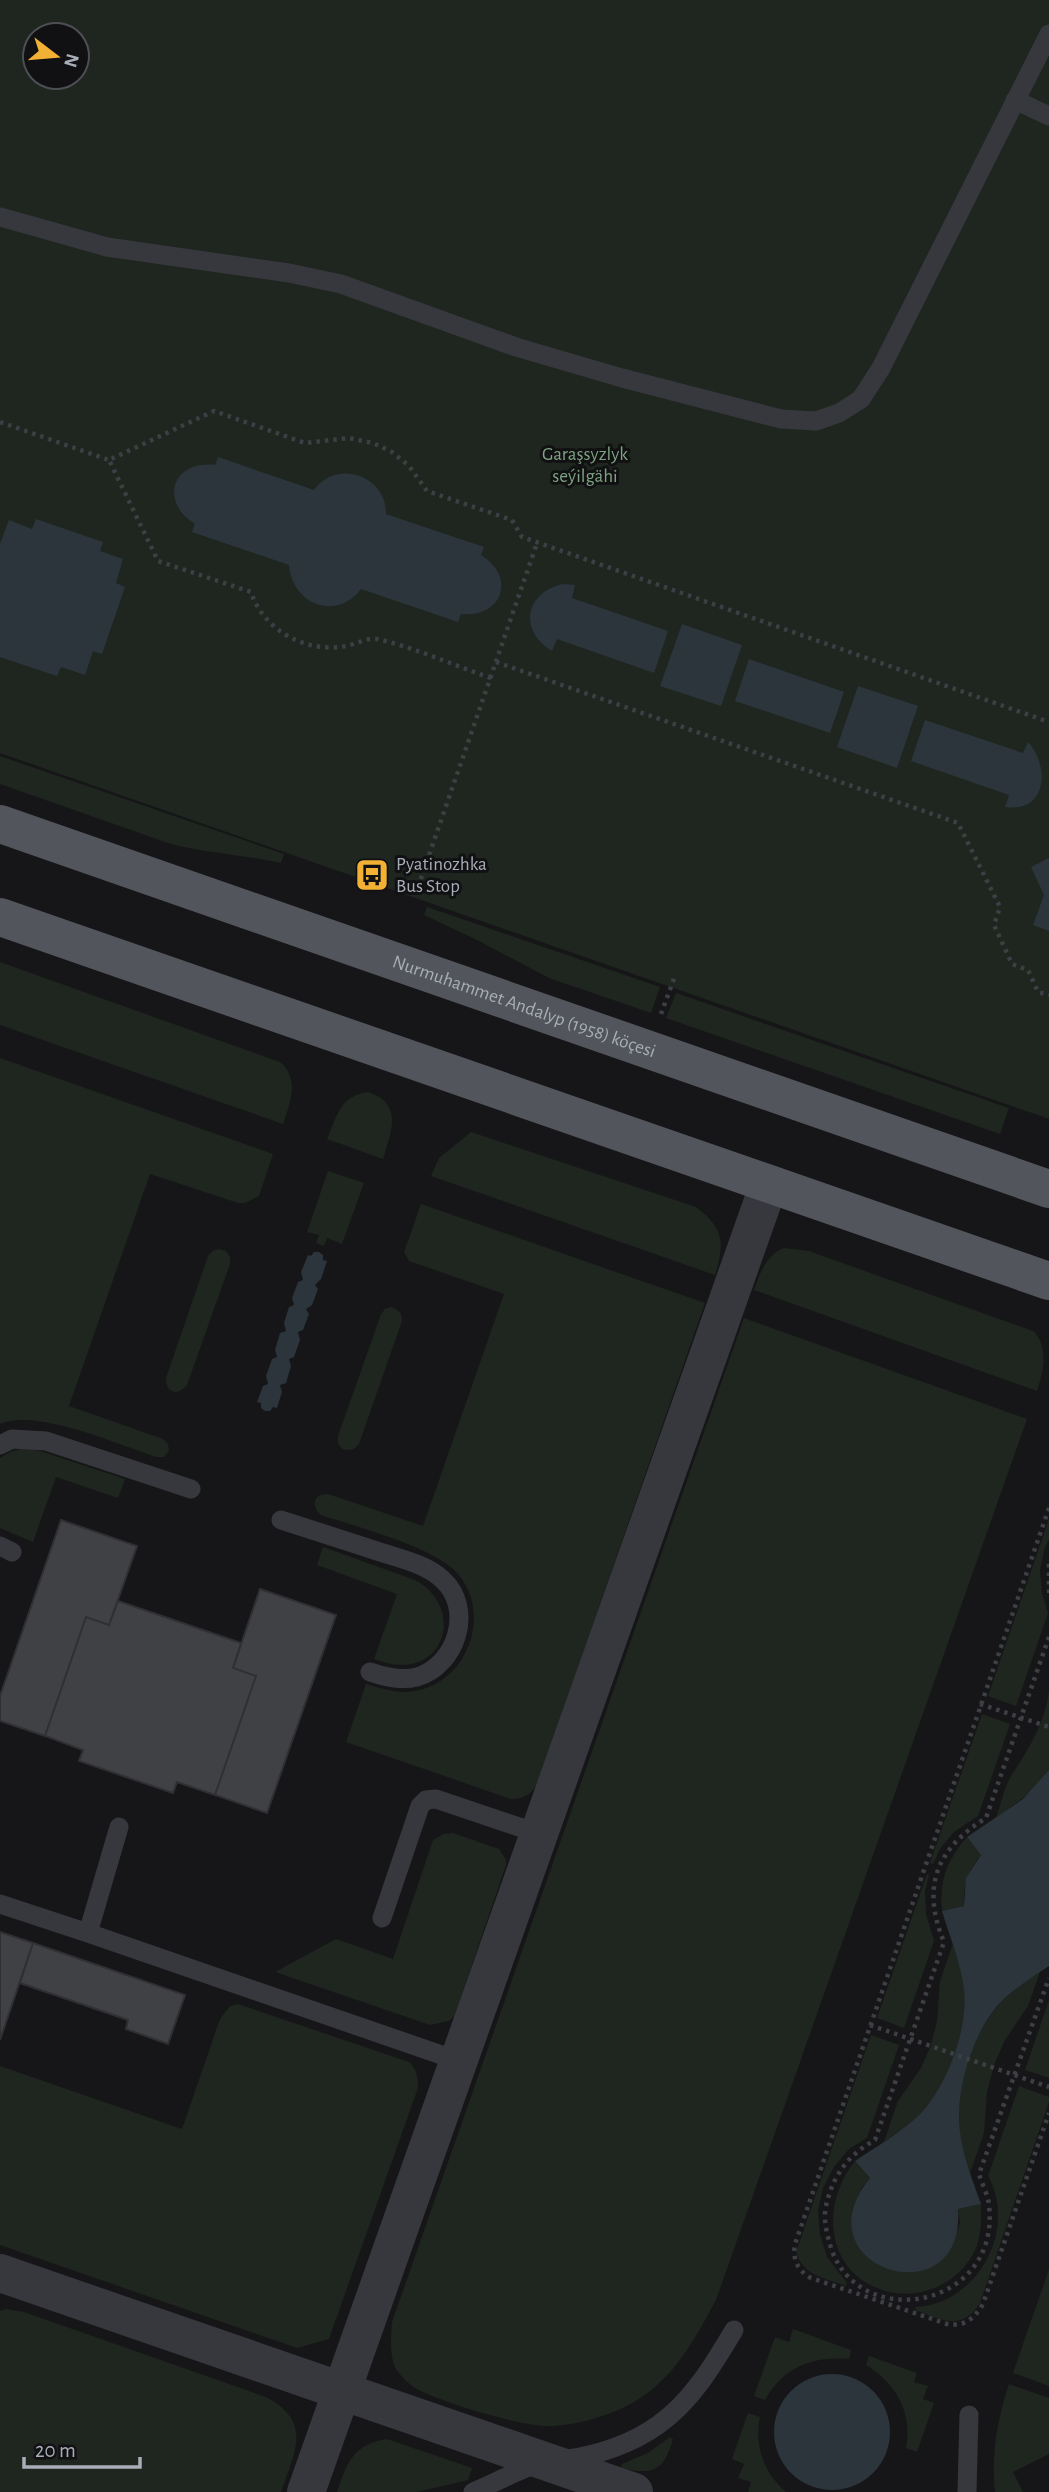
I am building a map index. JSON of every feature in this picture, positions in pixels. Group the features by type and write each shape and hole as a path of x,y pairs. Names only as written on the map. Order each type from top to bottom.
{"main road":[{"name":"Nurmuhammet Andalyp (1958) köçesi","path":"0,824 1049,1189"},
{"path":"0,918 1049,1281"}],"street":[{"path":"306,2492 769,1184"},
{"path":"0,2273 634,2492"}],"lane":[{"path":"0,217 107,247 289,273 330,282 516,347 622,378 781,419 816,421 839,413 861,399 881,368 1049,34"},
{"path":"1015,100 1049,116"},
{"path":"0,1445 12,1439 46,1440 191,1489"},
{"path":"281,1520 415,1564 444,1581 454,1596 459,1613 458,1631 447,1657 434,1669 401,1679 370,1672"},
{"path":"382,1918 420,1806 426,1800 436,1799 540,1834"},
{"path":"88,1933 119,1827"},
{"path":"0,1904 459,2061"},
{"path":"473,2492 546,2462 602,2452 657,2426 680,2406 705,2378 734,2330"},
{"path":"967,2492 969,2415"}],"path":[{"path":"0,422 109,460 214,411 305,443 349,438 373,443 392,452 409,467 427,491 512,520 522,537 1049,722"},
{"path":"109,460 158,561 251,592 262,615 280,632 301,642 323,647 345,646 374,638 491,678"},
{"path":"418,887 537,543"},
{"path":"496,662 958,823 1000,906 994,925 1012,964 1028,970 1038,992 1049,995"},
{"path":"1049,1508 794,2252 800,2269 811,2278 881,2298 957,2325 969,2321 983,2304 1049,2113"},
{"path":"1049,1564 1049,1593"},
{"path":"1049,1637 986,1818 960,1835 946,1851 938,1870 933,1891 933,1912 943,1942 876,2140 852,2155 838,2171 829,2191 825,2212 830,2244 845,2273 860,2286 881,2298 923,2300 944,2293 961,2281 976,2264 985,2245 990,2224 989,2202 979,2174 1049,1978"},
{"path":"980,1704 1049,1727"},
{"path":"870,2025 1049,2087"}],"green space":[{"name":"Garaşsyzlyk seýilgähi","path":"0,0 1049,0 1049,1119 0,753"},
{"path":"0,756 284,854 281,863 171,844 0,784"},
{"path":"427,907 660,987 651,1013 549,978 424,915"},
{"path":"0,962 280,1062 292,1084 283,1124 0,1025"},
{"path":"676,993 1009,1108 1000,1134 666,1018"},
{"path":"0,1058 273,1154 259,1196 245,1203 150,1174 69,1406 163,1439 168,1444 169,1451 164,1457 156,1457 55,1424 16,1420 0,1424"},
{"path":"368,1092 379,1097 391,1111 391,1129 383,1159 327,1139 345,1103"},
{"path":"471,1132 696,1207 712,1222 720,1237 720,1254 715,1275 431,1176 439,1158"},
{"path":"328,1171 364,1183 342,1244 327,1238 324,1246 316,1243 319,1235 307,1232"},
{"path":"421,1204 705,1303 537,1785 529,1794 519,1798 511,1799 346,1742 366,1684 406,1692 436,1683 451,1673 462,1659 470,1643 474,1625 468,1590 458,1574 447,1564 394,1539 321,1515 315,1508 317,1498 328,1494 423,1526 504,1294 409,1261 404,1252"},
{"path":"784,1248 809,1251 1033,1331 1041,1344 1044,1359 1037,1391 754,1290 768,1260"},
{"path":"219,1249 226,1251 230,1264 187,1385 180,1391 173,1392 168,1387 166,1378 208,1256"},
{"path":"391,1307 400,1312 402,1321 359,1444 352,1450 342,1449 338,1436 381,1314"},
{"path":"744,1318 1027,1419 716,2300 672,2370 648,2393 634,2402 605,2415 574,2423 553,2426 522,2423 463,2407 412,2386 396,2369 392,2358 392,2322"},
{"path":"25,1448 125,1479 118,1498 56,1477 33,1542 0,1528 0,1458"},
{"path":"1049,1519 1049,1539 1040,1570 1042,1593 1048,1613 1016,1706 988,1696"},
{"path":"323,1547 415,1580 429,1591 439,1603 443,1617 443,1632 439,1644 430,1655 418,1662 401,1665 374,1659 397,1594 317,1565"},
{"path":"1049,1690 1049,1770 1031,1792 996,1818 1009,1781 1040,1725"},
{"path":"982,1714 1010,1724 978,1816 954,1832 940,1849 933,1864 930,1863"},
{"path":"453,1833 499,1849 506,1865 455,2015 449,2021 430,2025 275,1972 336,1939 393,1959 433,1840 443,1834"},
{"path":"967,1837 981,1855 968,1878 964,1906 942,1911 946,1871 954,1854"},
{"path":"927,1874 926,1914 934,1941 904,2028 877,2018"},
{"path":"953,1944 963,1980 965,2002 955,2055 930,2103 911,2123 884,2142 898,2101 921,2068 931,2045 937,2021 940,1981"},
{"path":"1040,1972 1028,2006 1005,2040 994,2065 987,2092 984,2133 970,2173 959,2130 960,2096 968,2060 993,2011 1008,1995"},
{"path":"1049,2000 1049,2078 1025,2070"},
{"path":"238,2004 409,2062 417,2077 418,2088 329,2339 297,2348 0,2245 0,2066 182,2129 220,2019 230,2006"},
{"path":"871,2035 899,2045 867,2138 849,2149 834,2167 823,2188 818,2211 820,2234 827,2257 847,2283 846,2286 809,2271 796,2252"},
{"path":"1019,2086 1049,2097 1049,2102 980,2303 973,2312 958,2321 942,2320 915,2310 916,2307 938,2303 957,2293 986,2261 998,2219 996,2197 988,2176"},
{"path":"855,2161 870,2178 861,2189 950,2250 960,2223 958,2209 981,2204 978,2242 972,2256 953,2278 926,2291 897,2293 882,2290 863,2280 849,2267 839,2251 834,2234 833,2215 844,2178"},
{"path":"1049,2269 1049,2386 1013,2373"},
{"path":"6,2309 24,2312 266,2397 281,2407 295,2427 295,2451 281,2492 0,2492 0,2311"},
{"path":"793,2329 851,2350 849,2359 823,2360 800,2366 781,2379 765,2400 754,2396 775,2337 789,2342"},
{"path":"869,2356 917,2373 914,2382 928,2386 923,2399 934,2403 917,2452 906,2448 907,2423 900,2400 886,2381 866,2365"},
{"path":"1009,2384 1049,2398 1049,2454 1013,2472 1023,2492 995,2492 996,2437"},
{"path":"748,2413 760,2417 758,2438 762,2458 778,2485 786,2492 748,2492 751,2482 738,2478 744,2464 732,2459"},
{"path":"670,2437 673,2439 661,2465 649,2471 621,2468 622,2464 648,2453"},
{"path":"387,2439 472,2468 468,2480 417,2492 337,2492 353,2456 366,2445"}],"shaded area":[{"path":"218,457 314,490 324,480 335,475 359,476 370,481 384,501 386,514 484,547 481,555 499,574 500,594 495,603 486,610 475,614 461,614 458,622 361,589 340,605 317,604 298,590 289,565 192,532 195,524 177,505 175,484 189,469 200,465 215,465"},
{"path":"36,519 103,542 100,551 123,559 116,583 125,587 102,654 93,651 85,675 61,667 57,676 0,657 0,544 9,520 32,529"},
{"path":"562,584 575,585 572,598 668,631 654,673 557,639 552,651 541,643 531,624 533,604 549,589"},
{"path":"682,624 742,645 721,706 660,686"},
{"path":"749,659 844,692 830,733 735,701"},
{"path":"858,686 918,706 897,768 837,747"},
{"path":"925,720 1023,753 1028,742 1035,751 1042,774 1037,795 1019,807 1005,807 1009,795 911,761"},
{"path":"1049,858 1049,931 1033,925 1044,895 1031,867"},
{"path":"314,1252 319,1252 323,1255 323,1260 327,1261 321,1279 315,1285 318,1289 312,1305 306,1309 309,1314 303,1330 298,1332 300,1340 294,1357 289,1359 291,1366 286,1383 280,1385 282,1392 277,1408 265,1411 261,1408 261,1403 257,1402 263,1386 268,1384 266,1376 272,1359 277,1357 275,1350 280,1333 286,1331 284,1323 289,1307 294,1305 292,1298 298,1282 303,1280 301,1272 308,1255 311,1256"},
{"path":"1049,1770 1049,1966 1005,1998 994,2010 984,2025 969,2060 960,2098 961,2141 981,2204 958,2209 953,2243 937,2264 914,2272 889,2269 867,2257 854,2237 853,2210 870,2178 855,2161 917,2117 938,2090 954,2055 960,2036 965,1999 959,1965 942,1911 964,1906 966,1878 981,1855 967,1837 1023,1799"},
{"path":"832,2374 854,2378 873,2391 886,2410 890,2432 886,2454 873,2473 854,2486 832,2490 810,2486 791,2473 778,2454 774,2432 778,2410 791,2391 810,2378"}],"building":[{"path":"61,1520 137,1546 109,1625 86,1617 45,1736 0,1721 0,1696"},
{"path":"260,1589 336,1615 267,1813 215,1795 256,1676 233,1668"},
{"path":"118,1601 241,1643 233,1668 256,1676 215,1795 177,1782 173,1793 79,1761 83,1750 45,1736 86,1617 109,1625"},
{"path":"0,1932 33,1943 0,2040"},
{"path":"33,1943 185,1995 168,2044 126,2029 128,2020 20,1983"}],"place":[{"name":"Pyatinozhka Bus Stop","path":"372,875"}]}
